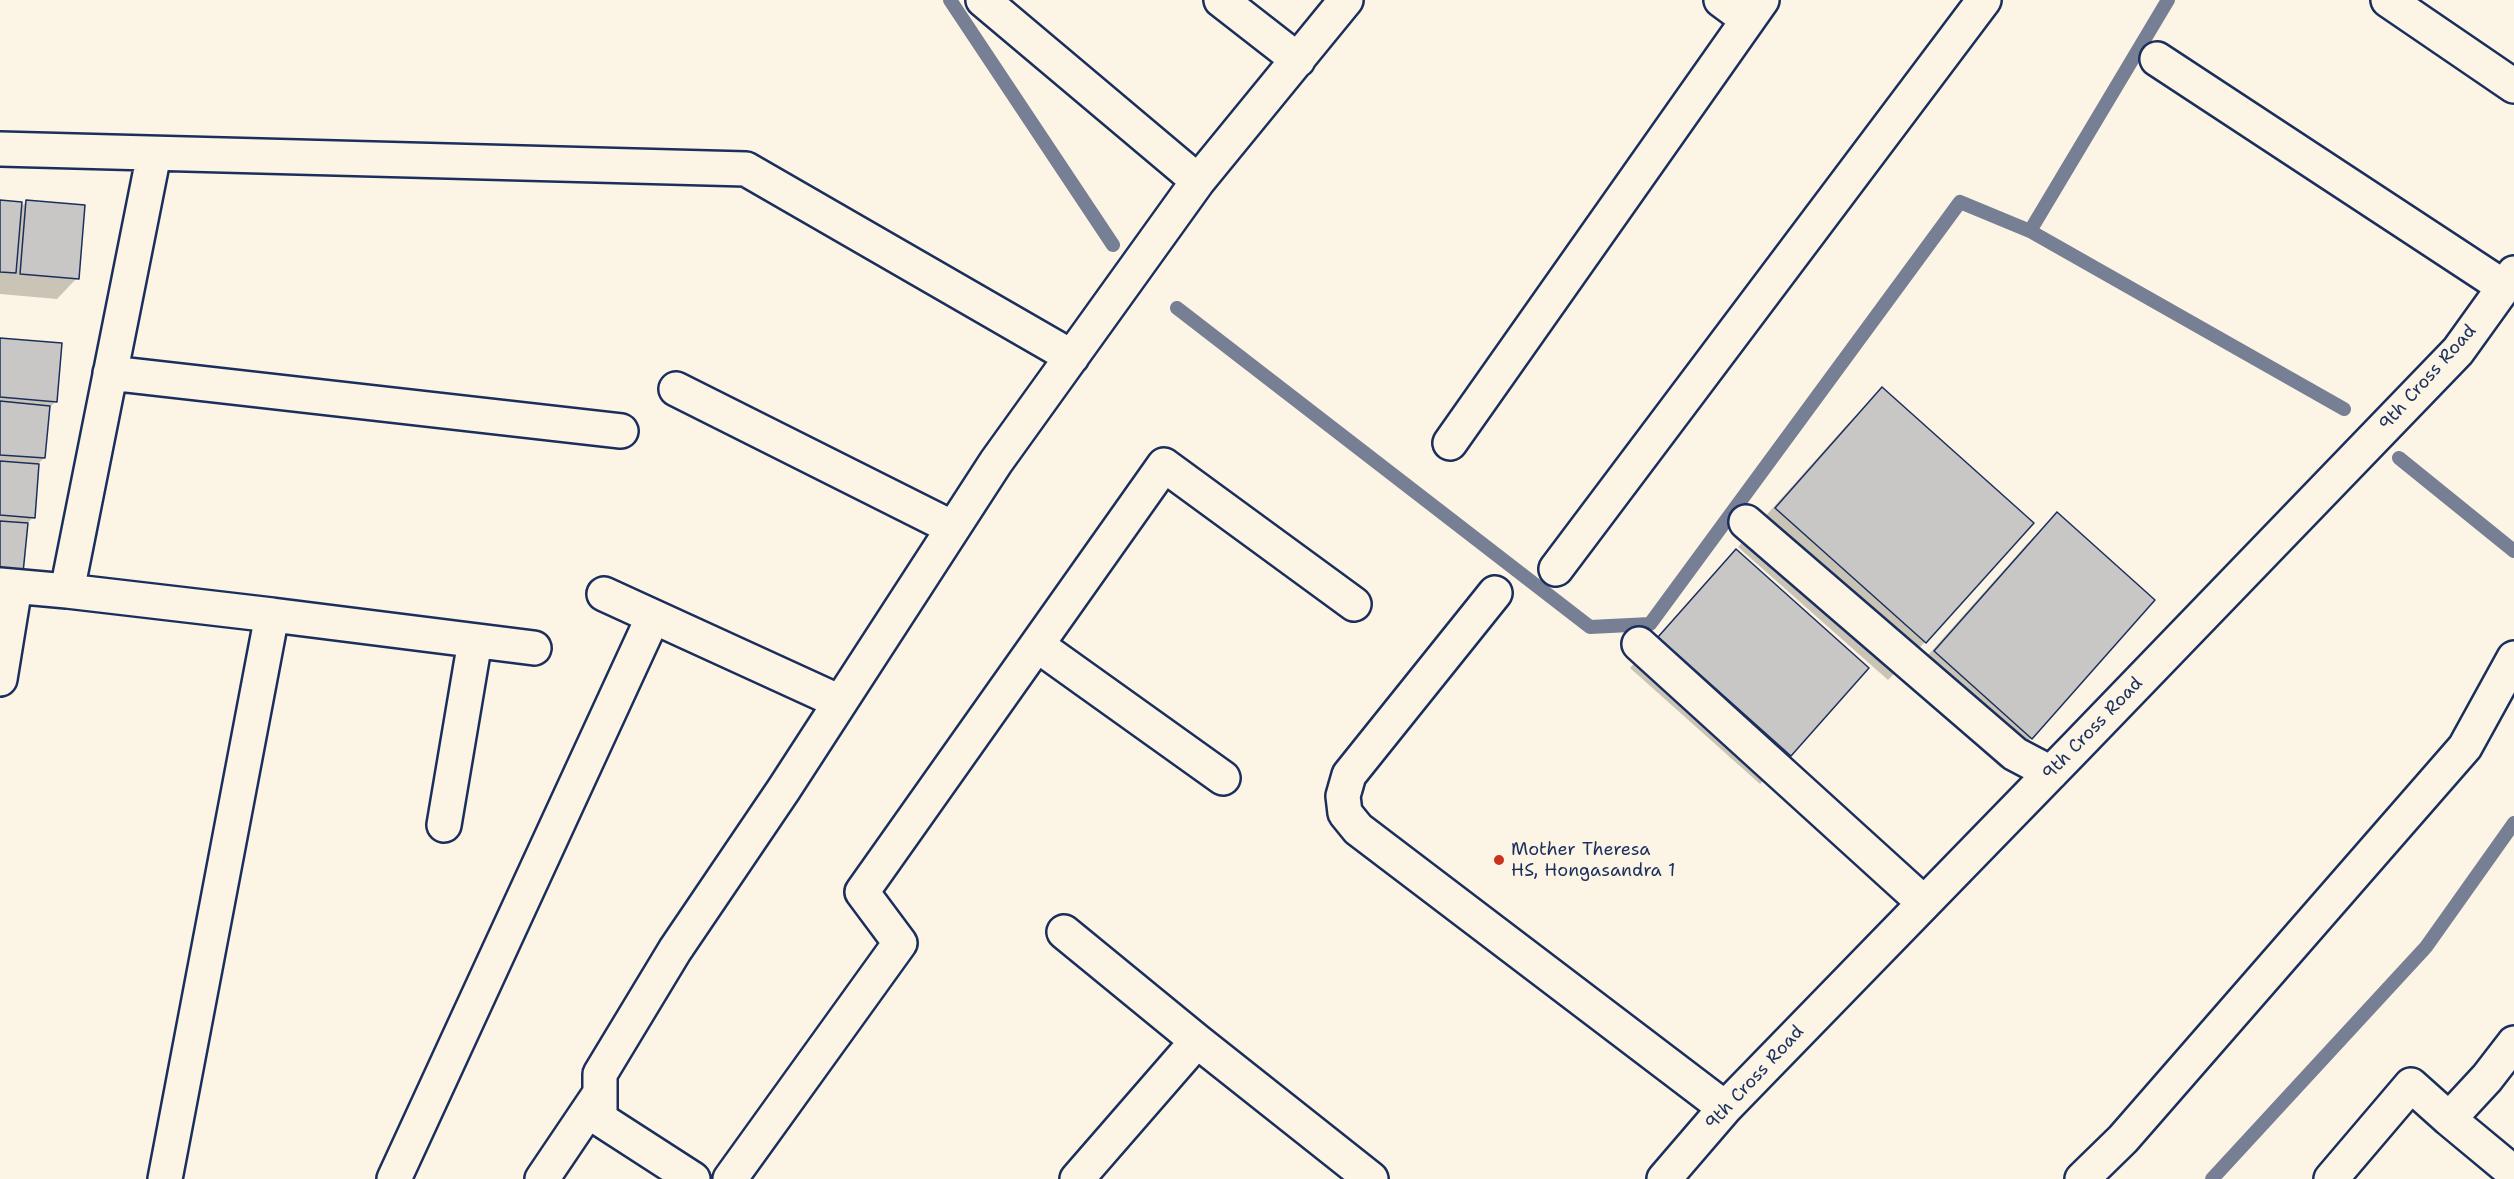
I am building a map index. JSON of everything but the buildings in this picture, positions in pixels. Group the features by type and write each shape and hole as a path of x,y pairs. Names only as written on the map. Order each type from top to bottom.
{"street":[{"path":"983,0 1198,181"},
{"path":"1221,0 1298,60"},
{"path":"693,1179 600,1119 600,1074 675,950 996,462 1198,181 1346,0"},
{"path":"1450,443 1755,10 1721,0"},
{"path":"1556,569 1984,0"},
{"path":"2388,0 2514,86"},
{"path":"2157,59 2509,280"},
{"path":"0,149 746,169 1072,357"},
{"path":"67,591 154,154"},
{"name":"9th Cross Road","path":"1664,1179 1725,1108 2458,351 2509,280"},
{"path":"110,373 621,430"},
{"path":"676,389 953,528"},
{"path":"730,1179 900,943 862,892 1164,465 1354,604"},
{"path":"1746,522 2015,754 2051,773"},
{"path":"0,679 8,586 272,615 534,648"},
{"path":"1495,593 1349,775 1343,796 1345,813 1358,829 1725,1108"},
{"path":"604,594 840,702"},
{"path":"165,1179 272,615"},
{"path":"394,1179 653,617"},
{"path":"444,825 475,641"},
{"path":"1639,644 1923,902"},
{"path":"1037,645 1223,778"},
{"path":"2082,1179 2123,1139 2464,747 2514,658"},
{"path":"1064,932 1371,1179"},
{"path":"1077,1179 1197,1041"},
{"path":"2449,1119 2487,1078 2514,1043"},
{"path":"2331,1179 2411,1085 2514,1173"},
{"path":"542,1179 600,1093"}],"waterway":[{"path":"950,0 1113,245"},
{"path":"2030,231 2168,0"},
{"path":"1177,308 1590,627 1650,624 1960,202 2030,231 2344,409"},
{"path":"2399,458 2514,551"},
{"path":"2212,1179 2426,947 2514,823"}],"place":[{"name":"Mother Theresa HS, Hongasandra 1","path":"1499,860"}]}
